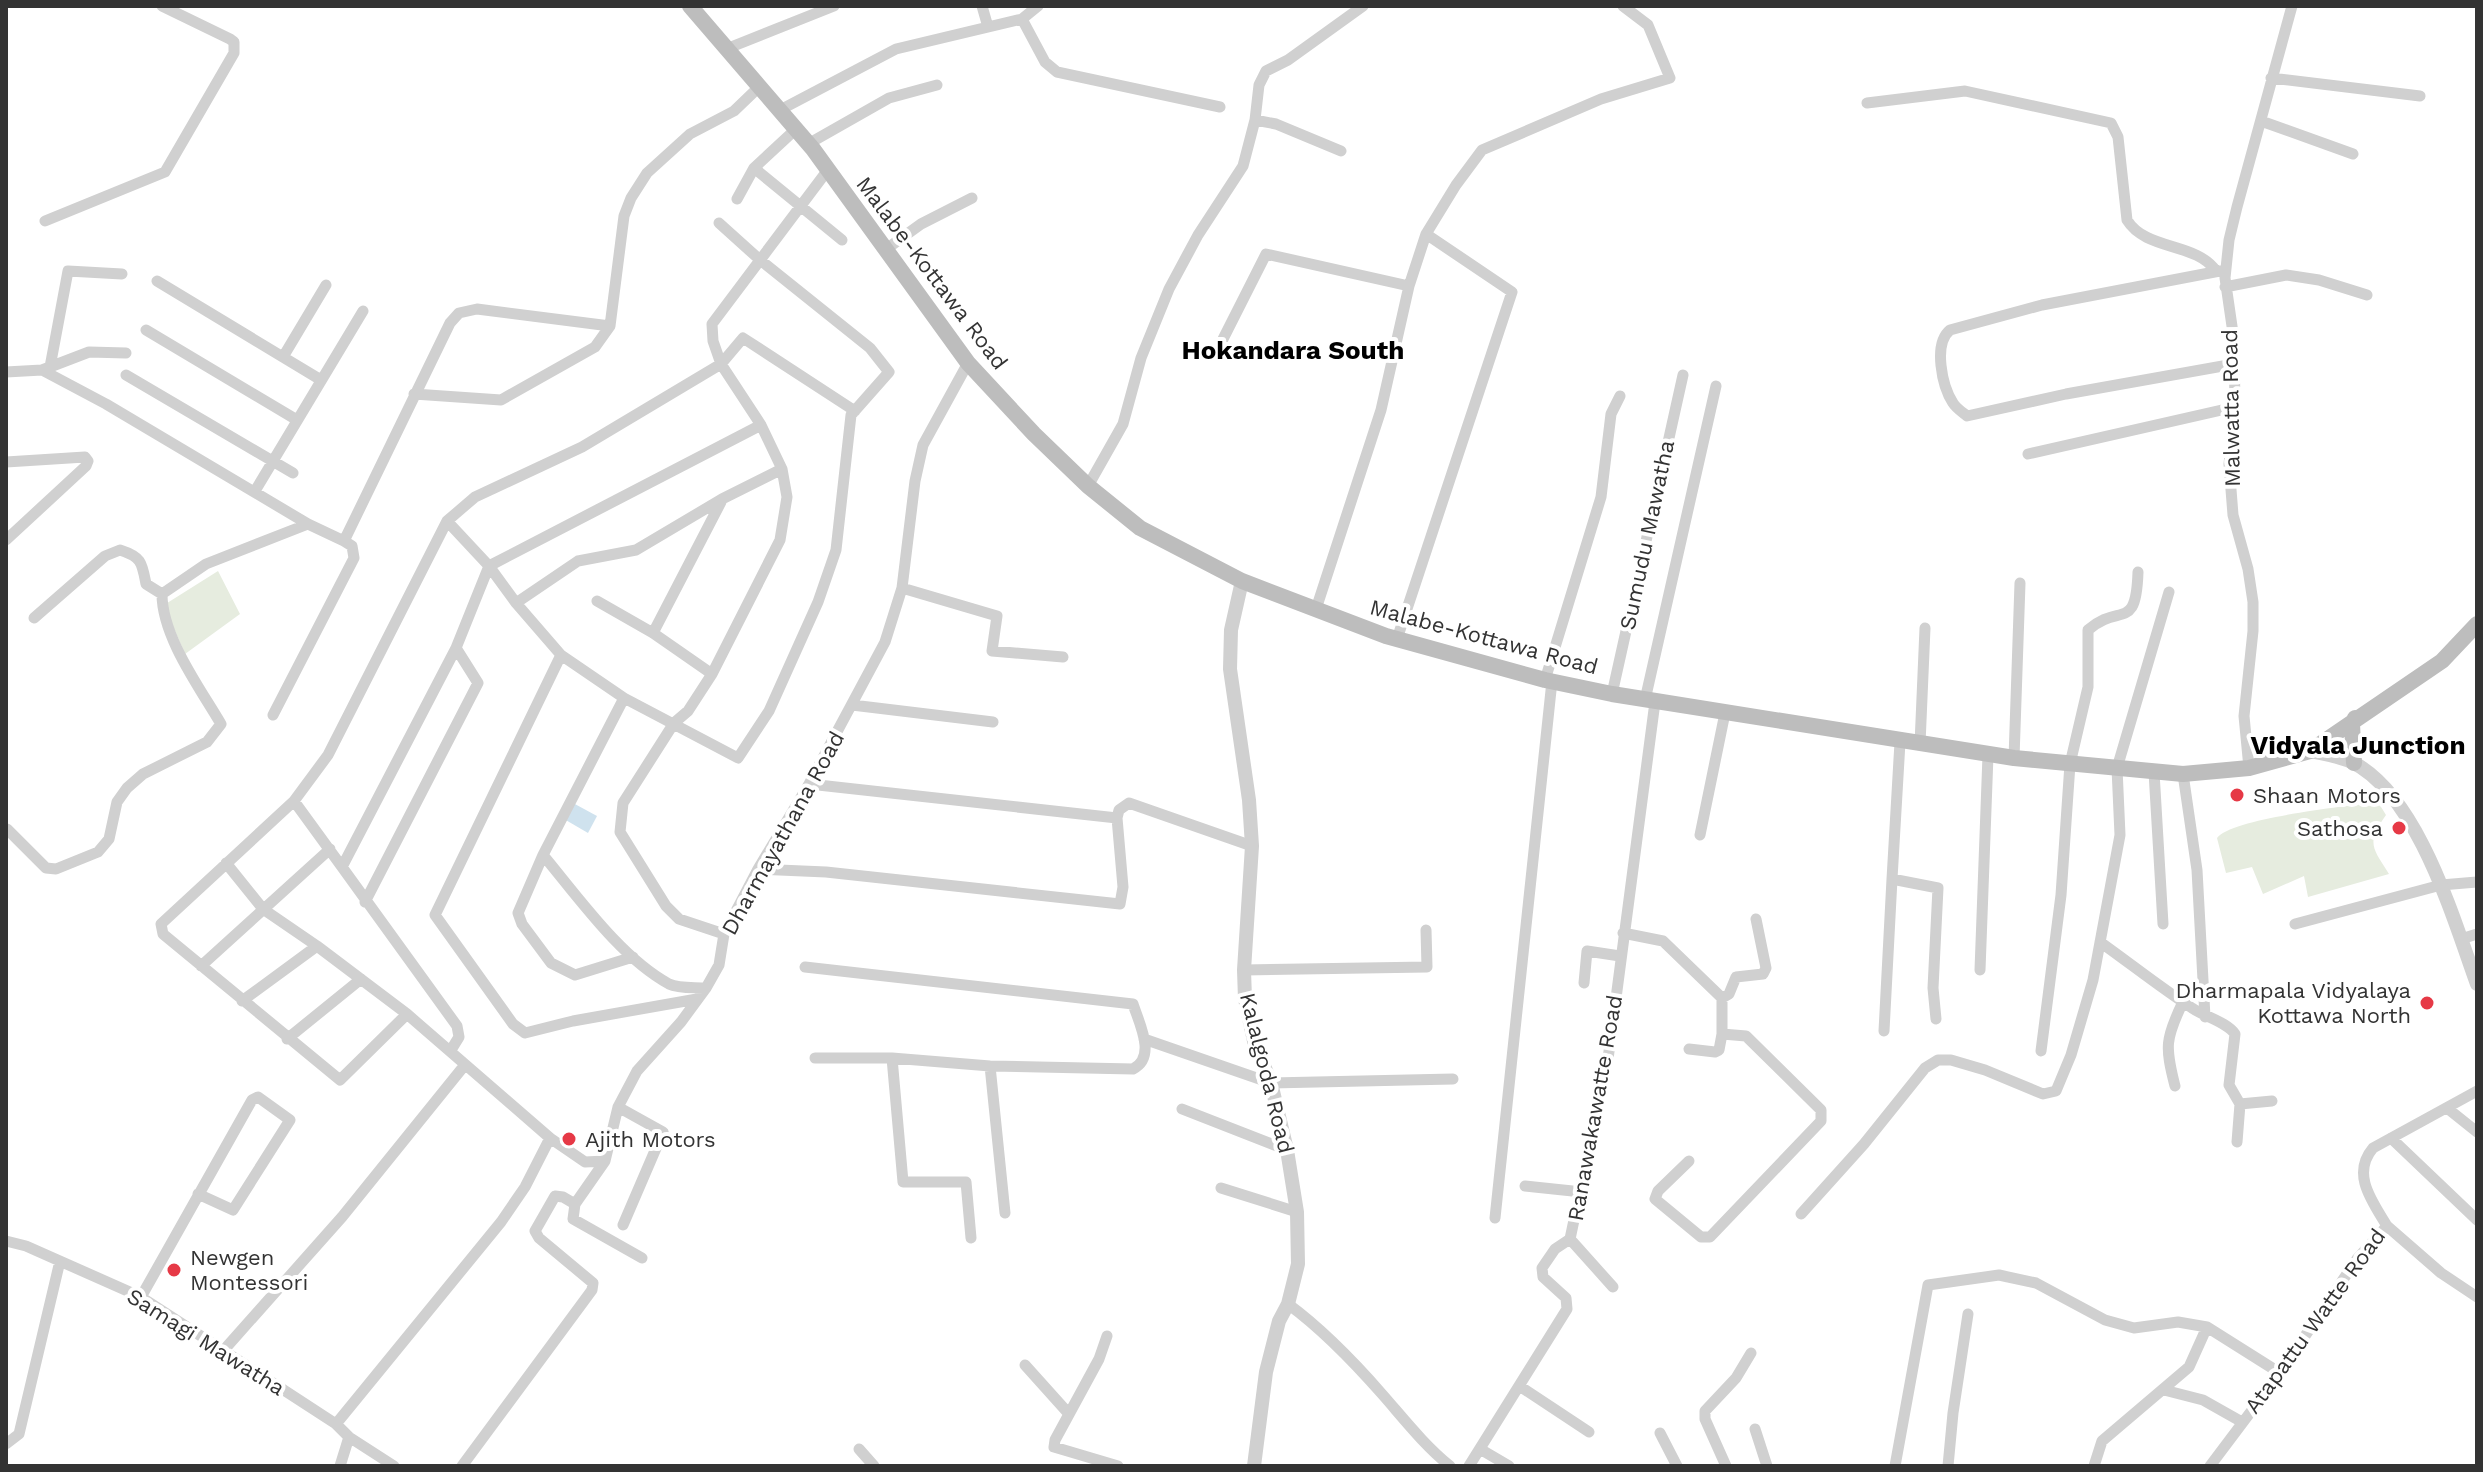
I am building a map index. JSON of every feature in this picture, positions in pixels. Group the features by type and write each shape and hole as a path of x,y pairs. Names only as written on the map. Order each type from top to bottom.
{"main road":[{"name":"Malabe-Kottawa Road","path":"690,6 808,144 968,363 1088,486 1140,528 1242,581 1397,639 1548,681 1650,701 1988,755 2183,774 2249,768 2310,751 2442,661 2477,624"},
{"path":"2354,763 2352,724 2355,718"}],"street":[{"path":"45,221 165,172 234,53 234,42 230,39 162,6"},
{"path":"726,49 834,6"},
{"path":"982,6 988,27"},
{"path":"780,110 896,49 1022,19 1038,6"},
{"path":"1088,486 1123,424 1141,358 1169,289 1198,235 1243,166 1255,120 1259,85 1266,71 1288,60 1363,6"},
{"path":"1316,609 1381,410 1409,286 1426,234 1456,185 1482,150 1601,99 1670,78 1648,25 1623,6"},
{"name":"Malwatta Road","path":"2249,768 2244,716 2253,602 2248,569 2233,515 2229,464 2235,407 2234,340 2221,270 2292,6"},
{"path":"1022,19 1045,62 1057,72 1220,107"},
{"path":"2271,78 2420,96"},
{"path":"808,144 889,98 937,85"},
{"path":"414,394 501,400 595,347 610,326 624,216 631,198 647,173 690,134 734,111 759,87"},
{"path":"1867,103 1965,91 2111,123 2118,137 2127,220 2132,229 2157,242 2203,258 2221,270"},
{"path":"1255,120 1276,124 1341,151"},
{"path":"2261,121 2353,154"},
{"path":"737,199 754,168 796,129"},
{"path":"754,168 842,240"},
{"path":"724,934 679,919 666,906 620,832 623,803 674,723 688,711 712,674 780,540 787,497 782,469 761,425 721,364 713,341 712,324 827,171"},
{"path":"885,250 921,224 972,198"},
{"path":"447,521 489,566 561,655 624,698 738,758 769,711 818,602 836,550 851,415 889,372 870,348 719,223"},
{"path":"1397,639 1512,292 1426,234"},
{"path":"1220,345 1266,254 1409,286"},
{"path":"2221,270 2042,305 1950,330 1943,340 1940,368 1953,404 1967,416 2066,394 2234,364"},
{"path":"46,368 68,271 122,274"},
{"path":"2225,287 2286,275 2319,280 2367,295"},
{"path":"157,281 321,380"},
{"path":"283,357 326,285"},
{"path":"344,541 414,394 450,323 459,313 477,309 610,326"},
{"path":"255,491 363,311"},
{"path":"146,330 297,420"},
{"path":"407,1014 340,1080 163,934 161,924 294,801 328,755 447,521 475,497 582,447 721,364 743,338 855,411"},
{"path":"6,372 46,368 89,352 126,353"},
{"name":"Dharmayathana Road","path":"605,1161 618,1107 637,1071 681,1022 706,988 719,965 724,934 885,642 902,588 915,481 923,445 968,363"},
{"path":"46,368 308,524 352,546 354,558 273,715"},
{"path":"126,375 293,473"},
{"name":"Sumudu Mawatha","path":"1612,694 1683,375"},
{"name":"Ranawakawatte Road","path":"1469,1466 1567,1309 1566,1298 1543,1277 1542,1268 1555,1249 1570,1239 1582,1192 1608,1059 1623,933 1631,897 1650,701 1716,386"},
{"path":"1495,1218 1548,681 1601,497 1611,414 1620,396"},
{"path":"2028,454 2235,407"},
{"path":"342,867 456,648 489,566 761,425"},
{"path":"6,462 85,457 88,461 6,540"},
{"path":"516,603 578,561 636,550 722,499 782,469"},
{"path":"653,633 722,499"},
{"path":"162,594 206,564 308,524"},
{"path":"34,618 105,556 120,550 134,554 142,563 146,584 162,594"},
{"path":"2041,1051 2061,895 2070,764 2088,687 2088,630 2100,619 2124,615 2132,608 2137,599 2138,572"},
{"name":"Kalalgoda Road","path":"1242,581 1231,630 1230,669 1249,800 1252,846 1245,999 1254,1041 1271,1083 1287,1150 1297,1212 1298,1264 1266,1372 1254,1466"},
{"path":"2014,758 2020,583"},
{"path":"902,588 997,616 992,651 1063,657"},
{"path":"1801,1214 1864,1144 1925,1068 1938,1060 1961,1062 2043,1094 2056,1091 2083,1018 2100,942 2120,835 2117,768 2169,592"},
{"path":"7,829 46,868 56,869 98,852 109,839 117,802 127,788 143,774 207,742 221,724 180,656 162,607 162,594"},
{"path":"597,601 653,633 712,674"},
{"path":"1920,744 1925,628"},
{"path":"365,902 478,683 456,648"},
{"path":"561,655 435,915 513,1024 525,1033 573,1021 697,999"},
{"path":"624,698 543,855 518,913 522,924 551,963 575,975 633,957"},
{"path":"852,705 993,722"},
{"path":"1700,835 1725,713"},
{"path":"1884,1031 1900,742"},
{"path":"2310,751 2354,763 2378,781 2401,807 2441,885 2477,984"},
{"path":"1980,970 1988,755"},
{"path":"2154,772 2163,924"},
{"path":"2183,774 2197,870 2205,1017"},
{"path":"809,784 1117,818"},
{"path":"294,801 457,1026 459,1037 451,1050"},
{"path":"758,869 826,872 1120,904 1123,887 1117,818 1119,810 1129,803 1252,846"},
{"path":"201,966 330,849"},
{"path":"543,855 633,957 672,985 706,988"},
{"path":"226,863 263,909 407,1014 550,1138 585,1162 605,1161"},
{"path":"1892,879 1938,888 1933,988 1936,1019"},
{"path":"2295,924 2441,885 2477,882"},
{"path":"1722,998 1729,994 1736,977 1763,974 1766,968 1756,919"},
{"path":"1244,970 1427,967 1426,930"},
{"path":"1623,933 1663,941 1722,998 1719,1050 1689,1049"},
{"path":"2461,939 2477,934"},
{"path":"2100,942 2205,1017 2231,1028 2235,1034 2229,1085 2240,1104 2237,1142"},
{"path":"242,1001 317,946"},
{"path":"1584,983 1587,951 1620,956"},
{"path":"805,967 1133,1004 1144,1039 1145,1057 1141,1065 1133,1069 990,1066 892,1058 815,1058"},
{"path":"287,1039 361,979"},
{"path":"2175,1086 2166,1051 2183,1002"},
{"path":"1689,1161 1658,1191 1655,1199 1701,1237 1710,1237 1821,1121 1821,1110 1746,1036 1722,1034"},
{"path":"1144,1039 1271,1083 1453,1079"},
{"path":"892,1058 903,1182 966,1182 971,1238"},
{"path":"223,1351 342,1217 464,1066"},
{"path":"990,1066 1005,1213"},
{"name":"Atapattu Watte Road","path":"2214,1465 2357,1259 2387,1226 2368,1194 2363,1173 2365,1157 2373,1148 2477,1091"},
{"path":"141,1297 198,1194 252,1100 258,1097 290,1120 239,1206 233,1210 225,1208 198,1194"},
{"path":"2240,1104 2272,1101"},
{"path":"618,1107 663,1132 623,1225"},
{"path":"2447,1108 2477,1132"},
{"path":"1182,1109 1287,1150"},
{"path":"336,1424 501,1222 525,1187 550,1138"},
{"path":"2391,1138 2477,1220"},
{"path":"605,1161 575,1204 573,1219 642,1258"},
{"path":"1525,1186 1582,1192"},
{"path":"1221,1188 1297,1212"},
{"path":"462,1466 592,1290 593,1283 539,1238 535,1231 555,1196 575,1204"},
{"path":"2387,1226 2441,1273 2477,1297"},
{"path":"1570,1239 1613,1287"},
{"name":"Samagi Mawatha","path":"6,1241 26,1246 141,1297 336,1424 349,1437 394,1466"},
{"path":"6,1444 19,1434 60,1261"},
{"path":"1895,1466 1928,1285 1999,1275 2036,1283 2105,1320 2134,1328 2178,1322 2207,1327 2280,1373"},
{"path":"1288,1304 1318,1329 1379,1390 1430,1450 1450,1466"},
{"path":"1948,1466 1968,1314"},
{"path":"2094,1466 2102,1441 2189,1367 2207,1327"},
{"path":"1107,1336 1099,1359 1054,1447 1118,1466"},
{"path":"1726,1466 1705,1419 1705,1411 1736,1378 1751,1353"},
{"path":"1025,1365 1069,1414"},
{"path":"1521,1387 1589,1432"},
{"path":"2164,1390 2203,1400 2242,1422"},
{"path":"1755,1429 1767,1466"},
{"path":"1660,1433 1677,1466"},
{"path":"340,1466 349,1437"},
{"path":"859,1449 874,1466"},
{"path":"1480,1449 1509,1466"}],"shaded area":[{"path":"218,571 240,614 185,654 164,605"},
{"path":"2378,802 2386,815 2376,832 2374,845 2389,874 2308,897 2304,876 2263,894 2252,867 2226,873 2217,838 2227,831 2244,824 2292,814"}],"water":[{"path":"573,803 597,816 588,833 564,819"}],"place":[{"name":"Shaan Motors","path":"2237,795"},
{"name":"Sathosa","path":"2399,828"},
{"name":"Dharmapala Vidyalaya Kottawa North","path":"2427,1003"},
{"name":"Ajith Motors","path":"569,1139"},
{"name":"Newgen Montessori","path":"174,1270"}],"district":[{"name":"Hokandara South","path":"1293,350"},
{"name":"Vidyala Junction","path":"2358,745"}]}
